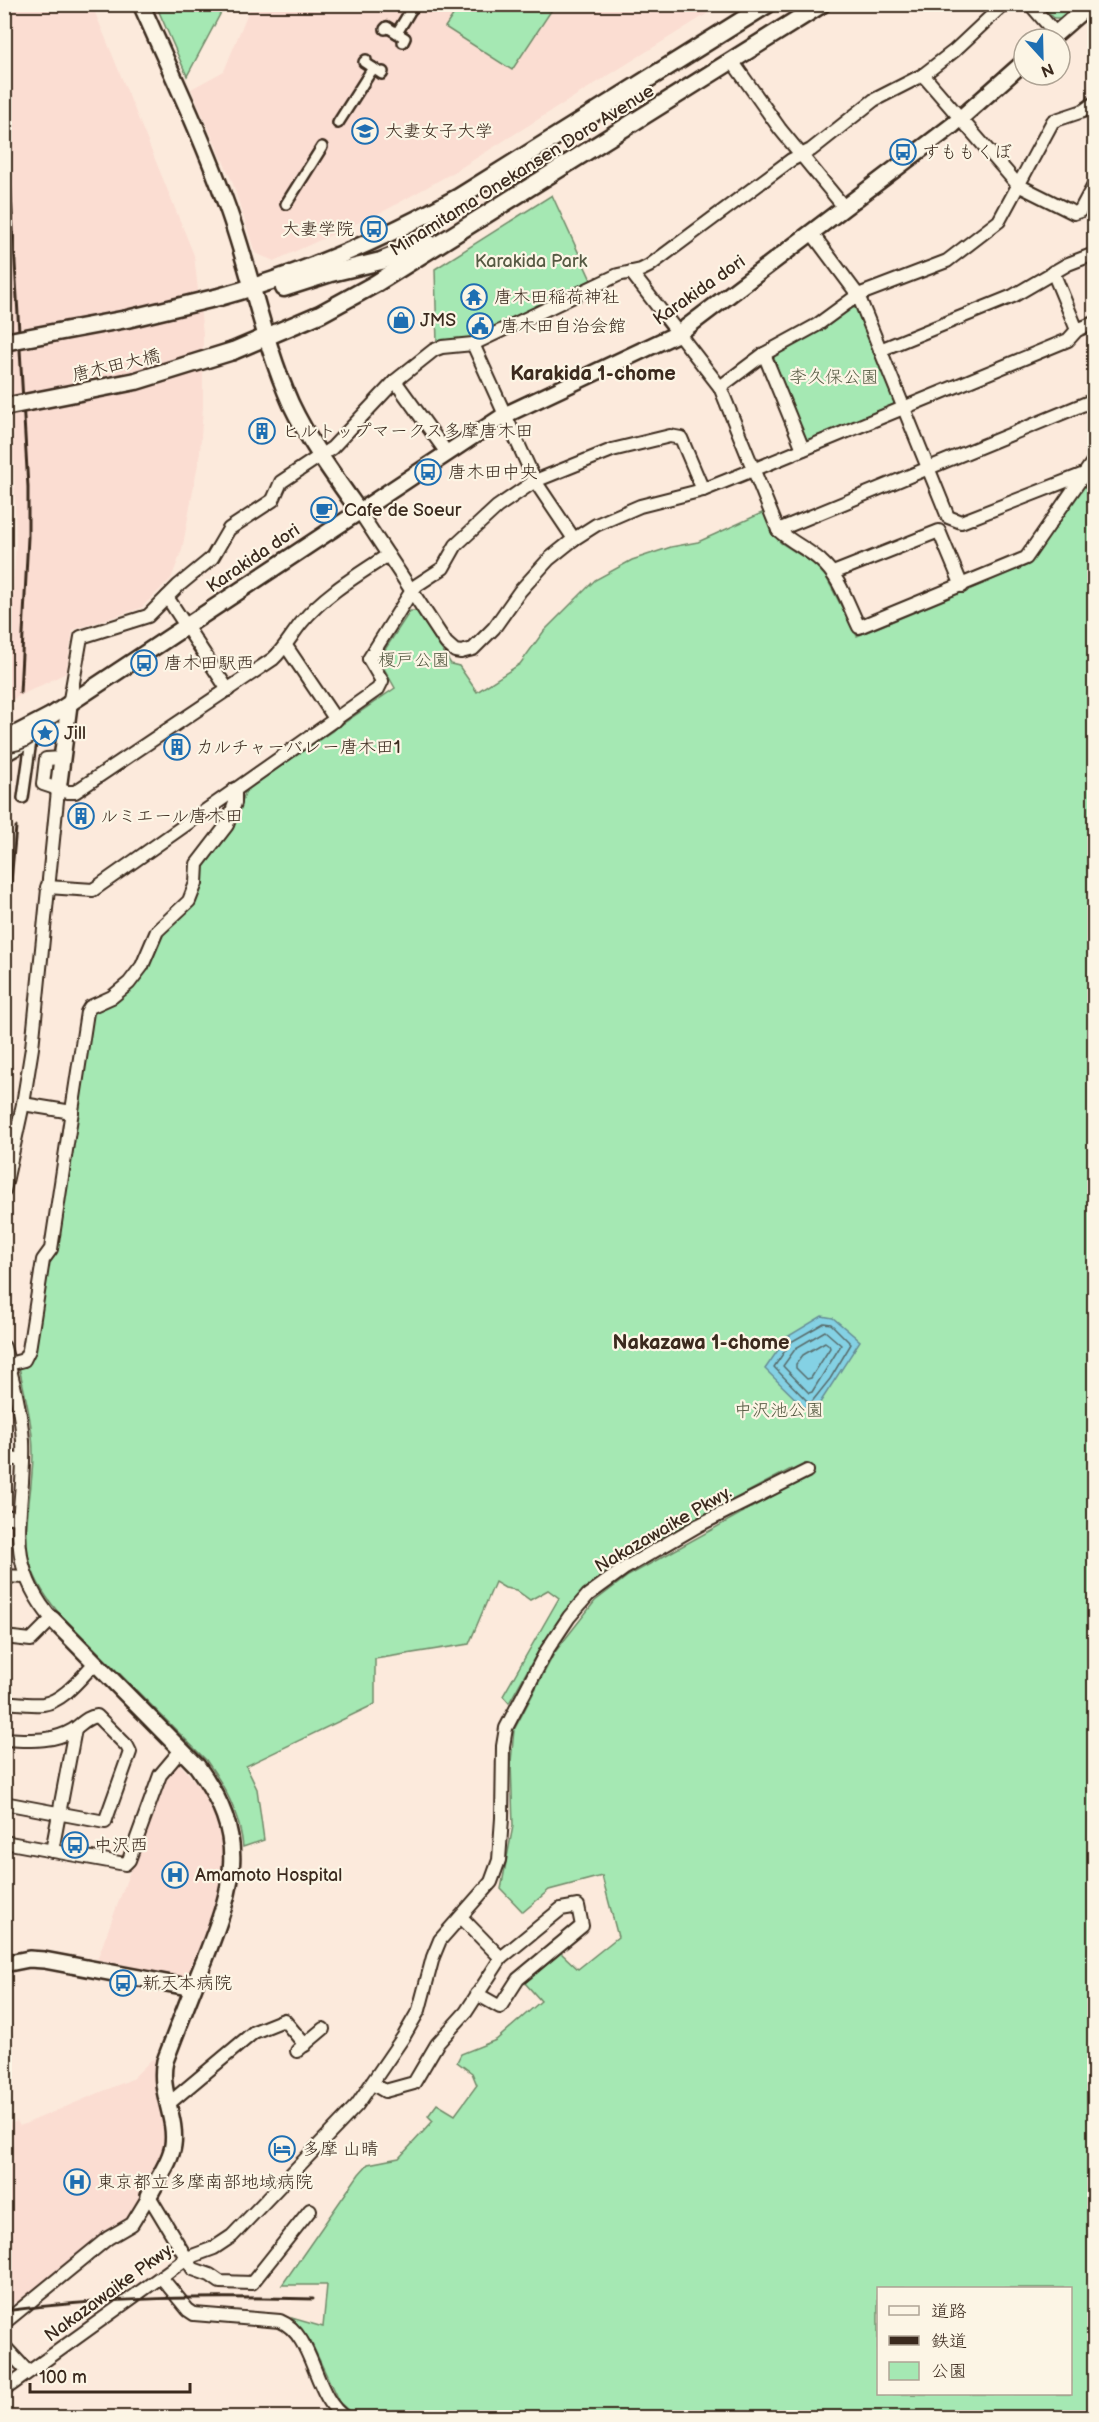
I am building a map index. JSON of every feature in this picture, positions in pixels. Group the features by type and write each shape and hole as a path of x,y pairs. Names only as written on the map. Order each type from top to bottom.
{"main road":[{"name":"Minamitama Onekansen Doro Avenue","path":"4,342 127,319 219,297 346,253 459,197 768,4"},
{"name":"Minamitama Onekansen Doro Avenue","path":"233,351 268,338 344,302 822,4"},
{"path":"252,287 260,292 271,292 317,277 370,264 475,222"},
{"name":"唐木田大橋","path":"4,407 136,381 233,351"}],"street":[{"path":"141,4 207,153 226,203 291,403 321,457 446,643 455,651 466,652 473,649 494,628 520,591 549,559 574,539 617,515 640,506 703,490 753,470 1068,340 1077,330 1095,323"},
{"path":"4,1191 23,1104 39,992 47,887 62,758 58,718 81,637 148,616 212,558 229,529 273,500 281,482 332,448 395,381 434,350 472,344 618,275 649,266 843,127 874,100 923,75 954,51 1004,4"},
{"path":"1030,4 1046,27"},
{"path":"1064,27 1090,4"},
{"path":"397,33 412,9"},
{"path":"385,30 387,27 397,33 405,39 403,42"},
{"path":"366,60 364,62 382,74 383,72"},
{"path":"732,61 780,129 844,207"},
{"path":"338,123 373,68"},
{"name":"Karakida dori","path":"4,740 58,718 186,627 505,415 679,333 961,118 1012,73"},
{"path":"923,75 1018,185 1074,213 1080,211 1095,185"},
{"path":"720,387 764,354 817,325 858,295 946,261 999,221 1053,121 1083,111 1095,104"},
{"path":"286,204 322,147"},
{"path":"812,232 858,295 948,517 961,522 1085,474"},
{"path":"880,350 1013,296 1053,272 1095,254"},
{"path":"631,272 720,387 778,530 791,542 820,560 833,573 859,627 1026,558 1095,460"},
{"path":"1053,272 1077,330"},
{"path":"472,344 535,481 574,539"},
{"path":"764,354 803,449"},
{"path":"395,381 447,453"},
{"path":"778,530 1095,400"},
{"path":"47,887 93,890 378,689 382,681 369,659 411,592 443,568 456,545 497,507 535,481 612,450 670,436 681,438 703,490"},
{"path":"833,573 939,531 962,586"},
{"path":"58,790 75,792 273,659 286,646 302,621 335,591 388,555"},
{"path":"167,597 228,690"},
{"path":"286,646 336,720"},
{"path":"4,757 31,742 58,718"},
{"path":"4,746 14,746 58,718"},
{"path":"23,798 31,742"},
{"path":"9,1364 24,1360 28,1356 43,1260 51,1249 87,1012 90,1007 112,997 129,983 142,966 157,931 189,901 196,883 197,864 227,825 235,803 235,789"},
{"path":"23,1104 72,1112"},
{"path":"4,1347 22,1428 23,1460 11,1517 26,1577 37,1599 52,1619 197,1766 213,1787 222,1806 232,1847 232,1872 226,1905 162,2073 174,2143 149,2196 132,2224 108,2238 4,2323"},
{"path":"4,1457 23,1460"},
{"name":"Nakazawaike Pkwy.","path":"4,2390 187,2258 213,2248 232,2236 357,2105 373,2084 419,2010 440,1940 486,1890 496,1871 502,1818 502,1746 506,1728 547,1650 569,1617 588,1595 625,1568 699,1525 807,1471"},
{"path":"4,1576 26,1577"},
{"path":"4,1637 31,1640 52,1619"},
{"path":"4,1702 37,1704 55,1700 64,1695 95,1663"},
{"path":"4,1739 50,1739 75,1729 89,1717 97,1716 127,1746 130,1752 105,1822 4,1803"},
{"path":"52,1851 75,1729"},
{"path":"4,1842 125,1864 129,1860 160,1775 181,1750"},
{"path":"373,2084 385,2091 414,2083 437,2044 466,2012 477,1994 501,1958 561,1909 578,1906 582,1926 518,1979 500,2007 477,1994"},
{"path":"461,1917 501,1958"},
{"path":"4,1964 29,1959 44,1960 194,1988"},
{"path":"167,2104 254,2032 284,2020 301,2048 323,2029"},
{"path":"149,2196 193,2269 220,2283 252,2283 310,2210"},
{"path":"161,2277 188,2310 194,2314 280,2321 292,2329 300,2340 332,2405 346,2418"},
{"path":"4,2346 28,2372"}],"shaded area":[{"path":"18,5 92,5 194,255 203,334 203,406 200,453 182,550 171,579 141,608 73,630 66,673 5,703 16,545 10,312 4,219 5,10"},
{"name":"大妻女子大学","path":"251,5 721,5 454,172 386,210 274,261 255,253 232,181 191,89 224,71"},
{"name":"Amamoto Hospital","path":"179,1763 205,1793 217,1822 223,1868 217,1900 190,1974 182,1977 97,1960 164,1779 174,1764"},
{"name":"東京都立多摩南部地域病院","path":"161,2056 167,2150 131,2215 103,2234 21,2301 5,2303 4,2108 11,2124 17,2121 20,2126 132,2079 151,2060"}],"green space":[{"path":"156,5 225,5 187,76"},
{"path":"460,5 555,5 512,70 445,27"},
{"path":"1041,5 1076,5 1060,18 1054,18"},
{"name":"Karakida Park","path":"552,195 591,280 468,340 437,344 435,269"},
{"name":"李久保公園","path":"850,307 860,309 897,403 806,441 773,361 775,354 822,329"},
{"path":"1094,472 1094,2417 357,2418 339,2402 311,2342 292,2318 323,2327 327,2285 282,2285 368,2164 399,2158 433,2121 428,2116 437,2104 455,2115 477,2085 472,2073 457,2062 461,2054 496,2040 541,2001 525,1983 561,1953 578,1969 618,1937 602,1876 549,1890 523,1912 501,1889 513,1826 511,1762 514,1730 555,1652 595,1601 628,1576 798,1482 791,1469 672,1532 603,1575 564,1613 536,1655 509,1703 503,1696 559,1598 548,1590 530,1600 516,1590 505,1588 495,1582 469,1644 375,1659 375,1704 246,1766 257,1789 264,1840 243,1847 235,1812 206,1760 58,1612 33,1572 28,1554 26,1536 33,1443 19,1367 28,1363 34,1353 92,1014 119,999 134,986 159,939 168,927 194,903 203,866 233,827 246,790 395,688 380,657 410,611 417,611 451,664 459,666 477,692 520,664 544,631 595,580 632,560 671,547 698,542 764,512 773,534 781,543 813,563 826,577 857,636 1026,566"}],"water":[{"path":"822,1316 833,1318 860,1341 812,1415 765,1369 787,1337"}],"railway":[{"path":"5,91 28,487 28,537 20,693"},
{"path":"4,958 16,827"},
{"path":"4,2311 43,2306 158,2299 313,2299"}],"place":[{"name":"大妻女子大学","path":"365,131"},
{"name":"すももくぼ","path":"903,152"},
{"name":"大妻学院","path":"374,229"},
{"name":"唐木田稲荷神社","path":"474,297"},
{"name":"JMS","path":"401,320"},
{"name":"唐木田自治会館","path":"480,326"},
{"name":"ヒルトップマークス多摩唐木田","path":"262,431"},
{"name":"唐木田中央","path":"428,472"},
{"name":"Cafe de Soeur","path":"324,510"},
{"name":"唐木田駅西","path":"144,663"},
{"name":"Jill","path":"45,733"},
{"name":"カルチャーバレー唐木田1","path":"177,747"},
{"name":"ルミエール唐木田","path":"81,816"},
{"name":"中沢西","path":"75,1845"},
{"name":"Amamoto Hospital","path":"175,1875"},
{"name":"新天本病院","path":"123,1983"},
{"name":"多摩 山晴","path":"282,2149"},
{"name":"東京都立多摩南部地域病院","path":"77,2182"}],"district":[{"name":"Karakida 1-chome","path":"593,373"},
{"name":"Nakazawa 1-chome","path":"701,1342"}],"park label":[{"name":"榎戸公園","path":"414,660"},
{"name":"中沢池公園","path":"779,1410"}]}
